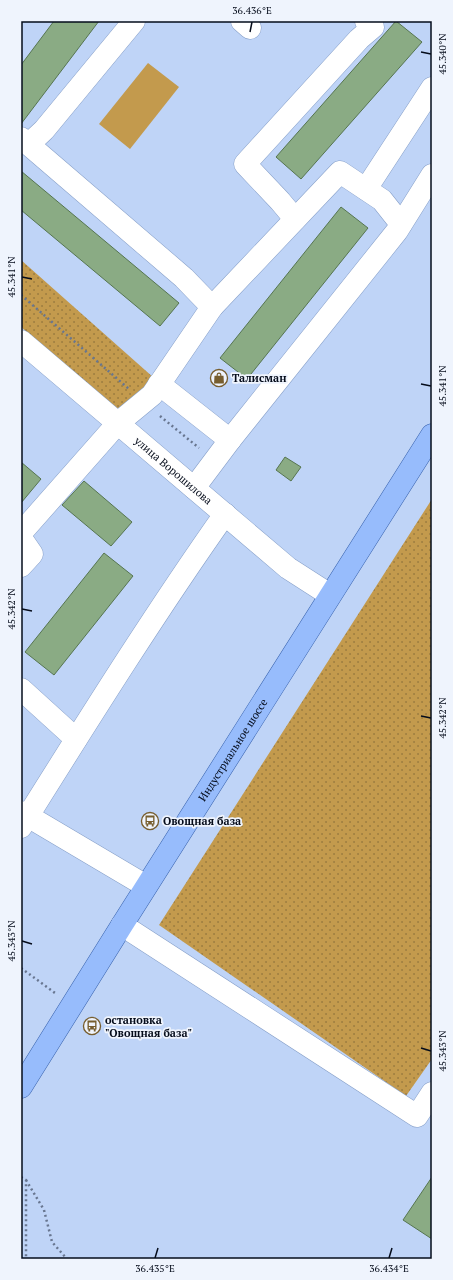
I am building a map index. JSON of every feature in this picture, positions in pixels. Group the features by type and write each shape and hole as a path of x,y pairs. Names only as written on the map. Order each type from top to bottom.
{"main road":[{"name":"Индустриальное шоссе","path":"21,1087 122,924 432,435"}],"street":[{"path":"134,21 44,130 25,141 184,278 212,307"},
{"path":"295,219 245,164 359,39 373,27 366,21"},
{"path":"366,189 432,88"},
{"path":"21,533 118,423 152,395 212,307 340,172 382,200 401,224"},
{"path":"194,488 230,440 401,224 432,175"},
{"name":"улица Ворошилова","path":"21,341 292,571 330,595"},
{"path":"159,384 230,440"},
{"path":"146,886 23,819 198,552 225,514"},
{"path":"21,538 32,554 21,566"},
{"path":"21,689 76,739"},
{"path":"122,924 417,1116 432,1093"}],"path":[{"path":"21,295 143,402 215,460"},
{"path":"21,968 71,1006"},
{"path":"21,1176 26,1180 44,1210 52,1242 68,1259"},
{"path":"26,1180 26,1259"}],"shaded area":[{"path":"148,63 179,87 130,149 99,124"},
{"path":"21,260 154,378 121,415 21,327"},
{"path":"432,499 432,1059 406,1096 159,925"}],"building":[{"path":"54,21 99,21 21,124 21,65"},
{"path":"396,21 422,42 301,179 276,157"},
{"path":"21,171 179,303 160,326 21,210"},
{"path":"341,207 368,228 247,379 220,358"},
{"path":"285,457 301,467 291,481 276,470"},
{"path":"21,462 41,479 21,503"},
{"path":"84,481 132,522 111,546 62,505"},
{"path":"104,553 133,576 54,675 25,652"},
{"path":"432,1177 432,1239 403,1220"}],"place":[{"name":"Талисман","path":"219,378"},
{"name":"Овощная база","path":"150,821"},
{"name":"остановка \"Овощная база\"","path":"92,1026"}]}
